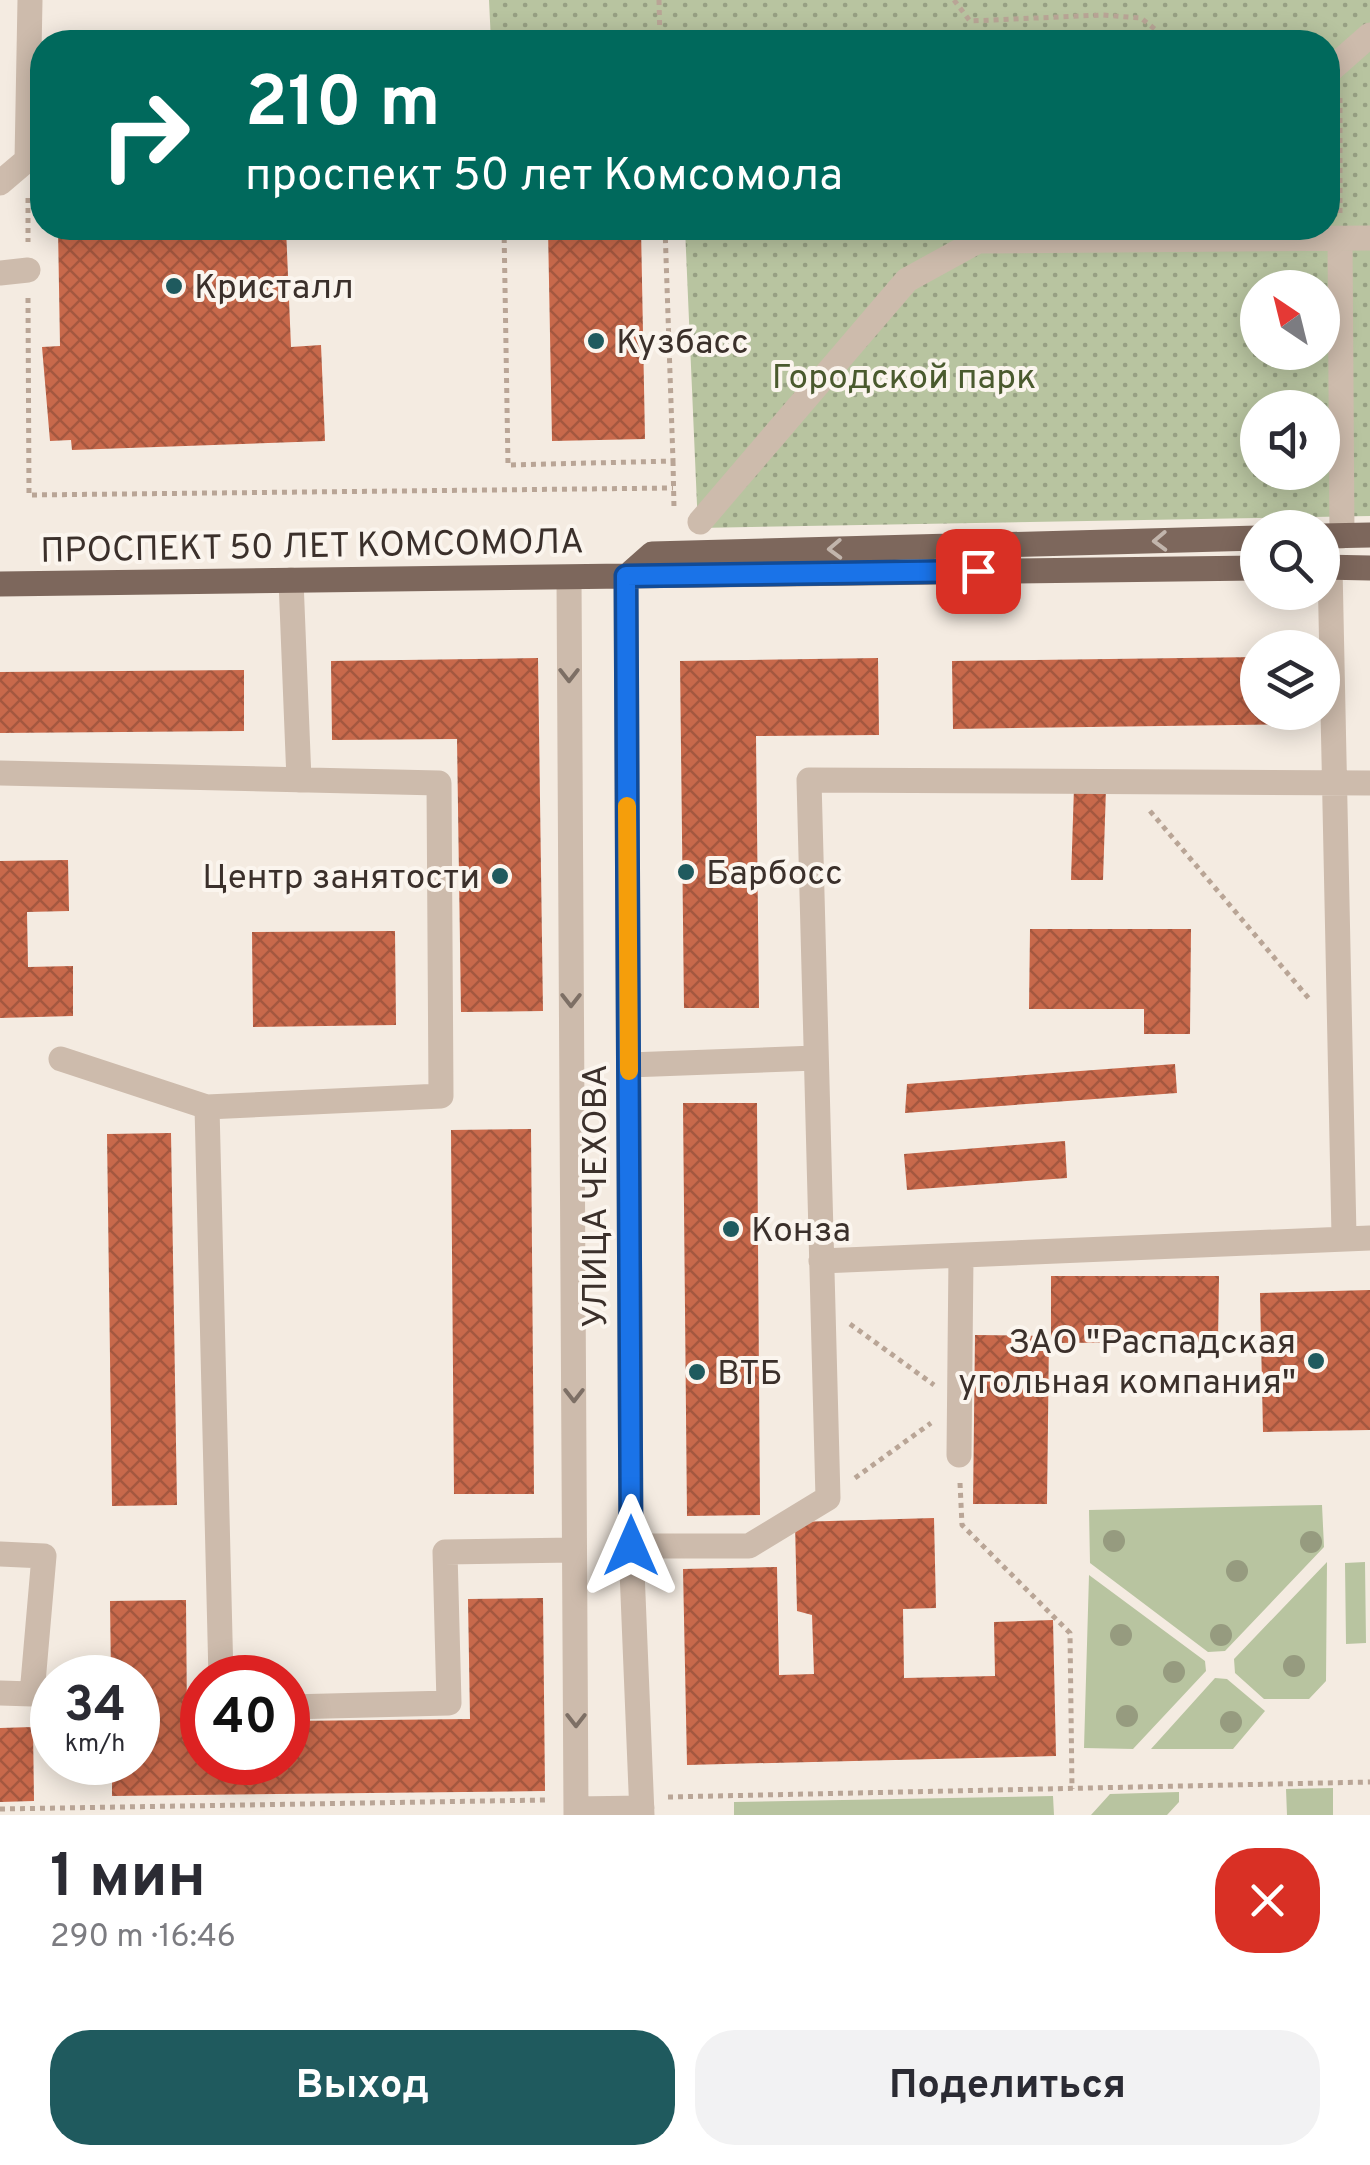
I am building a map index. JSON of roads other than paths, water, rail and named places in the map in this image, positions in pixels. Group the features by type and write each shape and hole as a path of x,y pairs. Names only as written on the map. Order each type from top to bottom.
{"main road":[{"path":"1340,536 1370,535"},
{"name":"ПРОСПЕКТ 50 ЛЕТ КОМСОМОЛА","path":"626,576 652,554 1240,538"},
{"path":"1340,567 1370,568"},
{"name":"ПРОСПЕКТ 50 ЛЕТ КОМСОМОЛА","path":"0,584 1240,568"}],"street":[{"path":"0,184 28,160 30,0"},
{"path":"1340,61 1370,35"},
{"path":"1340,239 1370,238"},
{"path":"687,523 907,280 978,240"},
{"path":"1333,510 1340,240"},
{"path":"0,273 28,270"},
{"name":"УЛИЦА ЧЕХОВА","path":"626,576 631,1546 642,1807"},
{"name":"УЛИЦА ЧЕХОВА","path":"569,578 576,1808"},
{"path":"291,580 299,780"},
{"path":"821,1260 1357,1237 1340,1035 1328,610"},
{"path":"0,773 439,783 442,1096 207,1106 61,1059"},
{"path":"631,1546 749,1546 828,1498 809,780 1370,783"},
{"path":"628,1065 816,1058"},
{"path":"207,1106 220,1655"},
{"path":"959,1454 961,1256"},
{"path":"310,1706 449,1703 445,1552 574,1550"},
{"path":"0,1554 44,1556 32,1694 0,1693"},
{"path":"576,1808 642,1807"}],"place":[{"name":"Кристалл","path":"174,286"},
{"name":"Кузбасс","path":"596,341"},
{"name":"Барбосс","path":"686,872"},
{"name":"Центр занятости","path":"500,876"},
{"name":"Конза","path":"731,1229"},
{"name":"ЗАО \"Распадская угольная компания\"","path":"1316,1361"},
{"name":"ВТБ","path":"697,1372"}],"park label":[{"name":"Городской парк","path":"904,376"}]}
